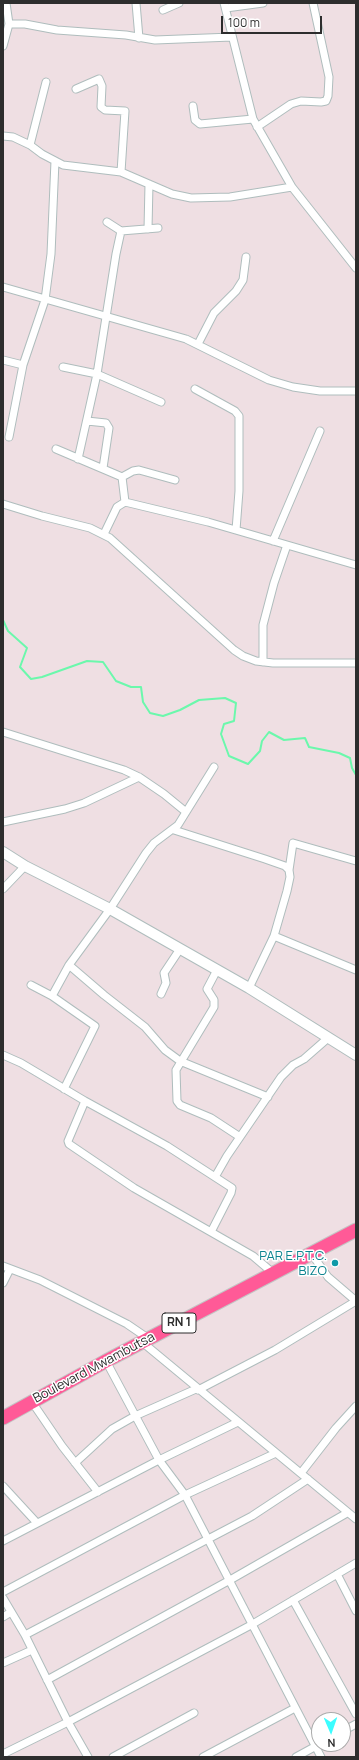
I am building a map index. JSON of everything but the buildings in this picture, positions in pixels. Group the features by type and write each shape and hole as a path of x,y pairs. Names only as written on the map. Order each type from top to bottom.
{"highway":[{"name":"Boulevard Mwambutsa","path":"3,1418 106,1361 356,1230"}],"street":[{"path":"3,46 9,24 6,3"},
{"path":"136,3 139,38"},
{"path":"163,10 179,3"},
{"path":"263,3 225,6 253,119 292,187 356,268"},
{"path":"257,127 291,104 301,101 321,102 326,100 328,96 328,72 313,3"},
{"path":"9,24 25,24 57,30 126,35 139,38 182,40 232,37"},
{"path":"76,89 99,79 102,86 103,109 125,111 121,172"},
{"path":"30,145 46,82"},
{"path":"193,106 195,120 200,124 253,119"},
{"path":"3,136 13,137 30,145 42,154 63,165 121,172 172,194 191,198 209,198 249,194 292,187"},
{"path":"9,437 23,365 45,300 51,254 55,161"},
{"path":"148,229 149,184"},
{"path":"107,222 122,231 158,228"},
{"path":"78,459 97,374 116,254 122,231"},
{"path":"198,344 214,313 236,291 243,280 246,257"},
{"path":"3,287 45,300 107,316 198,344 269,380 293,387 320,391 356,392"},
{"path":"3,360 23,365"},
{"path":"63,367 97,374 161,402"},
{"path":"195,389 235,411 238,416 239,491 236,530"},
{"path":"87,421 106,423 110,428 103,468"},
{"path":"273,541 320,430"},
{"path":"56,449 122,477"},
{"path":"122,477 133,471 139,470 175,480"},
{"path":"122,477 125,502"},
{"path":"104,534 117,507 125,502 236,530 356,565"},
{"path":"3,504 90,528 104,534 160,582 234,650 243,656 263,662 290,664 356,663"},
{"path":"263,662 263,626 274,583 287,545"},
{"path":"3,732 110,764 138,777 164,794 186,812"},
{"path":"52,996 69,965 110,909 146,853 154,843 174,830 214,767"},
{"path":"3,822 65,809 84,803 138,777"},
{"path":"174,830 285,866 289,870"},
{"path":"249,988 274,936 290,877 289,870 293,843 356,861"},
{"path":"3,852 25,866 110,909 249,988 328,1038 355,1051"},
{"path":"3,889 25,866"},
{"path":"274,936 356,970"},
{"path":"161,994 166,983 164,973 180,949"},
{"path":"69,965 104,996 146,1027 165,1050 180,1061 268,1097"},
{"path":"217,970 207,990 214,1000 214,1007 180,1061 176,1070 178,1104 210,1118 240,1137"},
{"path":"31,984 52,996 95,1026 64,1089"},
{"path":"215,1177 281,1077 293,1065 328,1038"},
{"path":"3,1055 21,1063 85,1102 167,1146 233,1190 211,1232"},
{"path":"85,1102 68,1143 134,1188 253,1256 273,1273"},
{"path":"76,1463 112,1429 135,1416 197,1389 275,1350 356,1301 328,1277 311,1253"},
{"path":"3,1283 7,1267 40,1280 127,1324 197,1389 301,1473 356,1520"},
{"path":"106,1361 159,1460 185,1496 230,1580 251,1625 295,1708 311,1734"},
{"path":"32,1402 98,1492"},
{"path":"301,1473 336,1428 356,1406"},
{"path":"3,1541 159,1460 238,1422"},
{"path":"3,1592 185,1496 276,1453"},
{"path":"25,1635 252,1516 308,1479"},
{"path":"3,1486 37,1523"},
{"path":"47,1680 230,1580 347,1513"},
{"path":"4,1754 68,1722 251,1625 356,1563"},
{"path":"337,1574 356,1611"},
{"path":"3,1598 25,1635 86,1756"},
{"path":"293,1600 356,1714"},
{"path":"3,1617 11,1612"},
{"path":"3,1663 32,1650"},
{"path":"203,1757 295,1708"},
{"path":"113,1757 194,1713"},
{"path":"296,1757 311,1749"}],"waterway":[{"path":"3,620 8,631 27,648 20,667 31,679 42,677 87,661 103,662 116,681 131,687 141,687 143,702 150,713 163,716 180,710 199,700 225,698 236,703 234,721 224,724 221,734 229,756 248,764 260,751 262,741 269,732 284,740 305,738 309,747 339,753 350,758 352,768 356,775"}],"place":[{"name":"PAR E.P.T.C. BIZO","path":"335,1263"}]}
